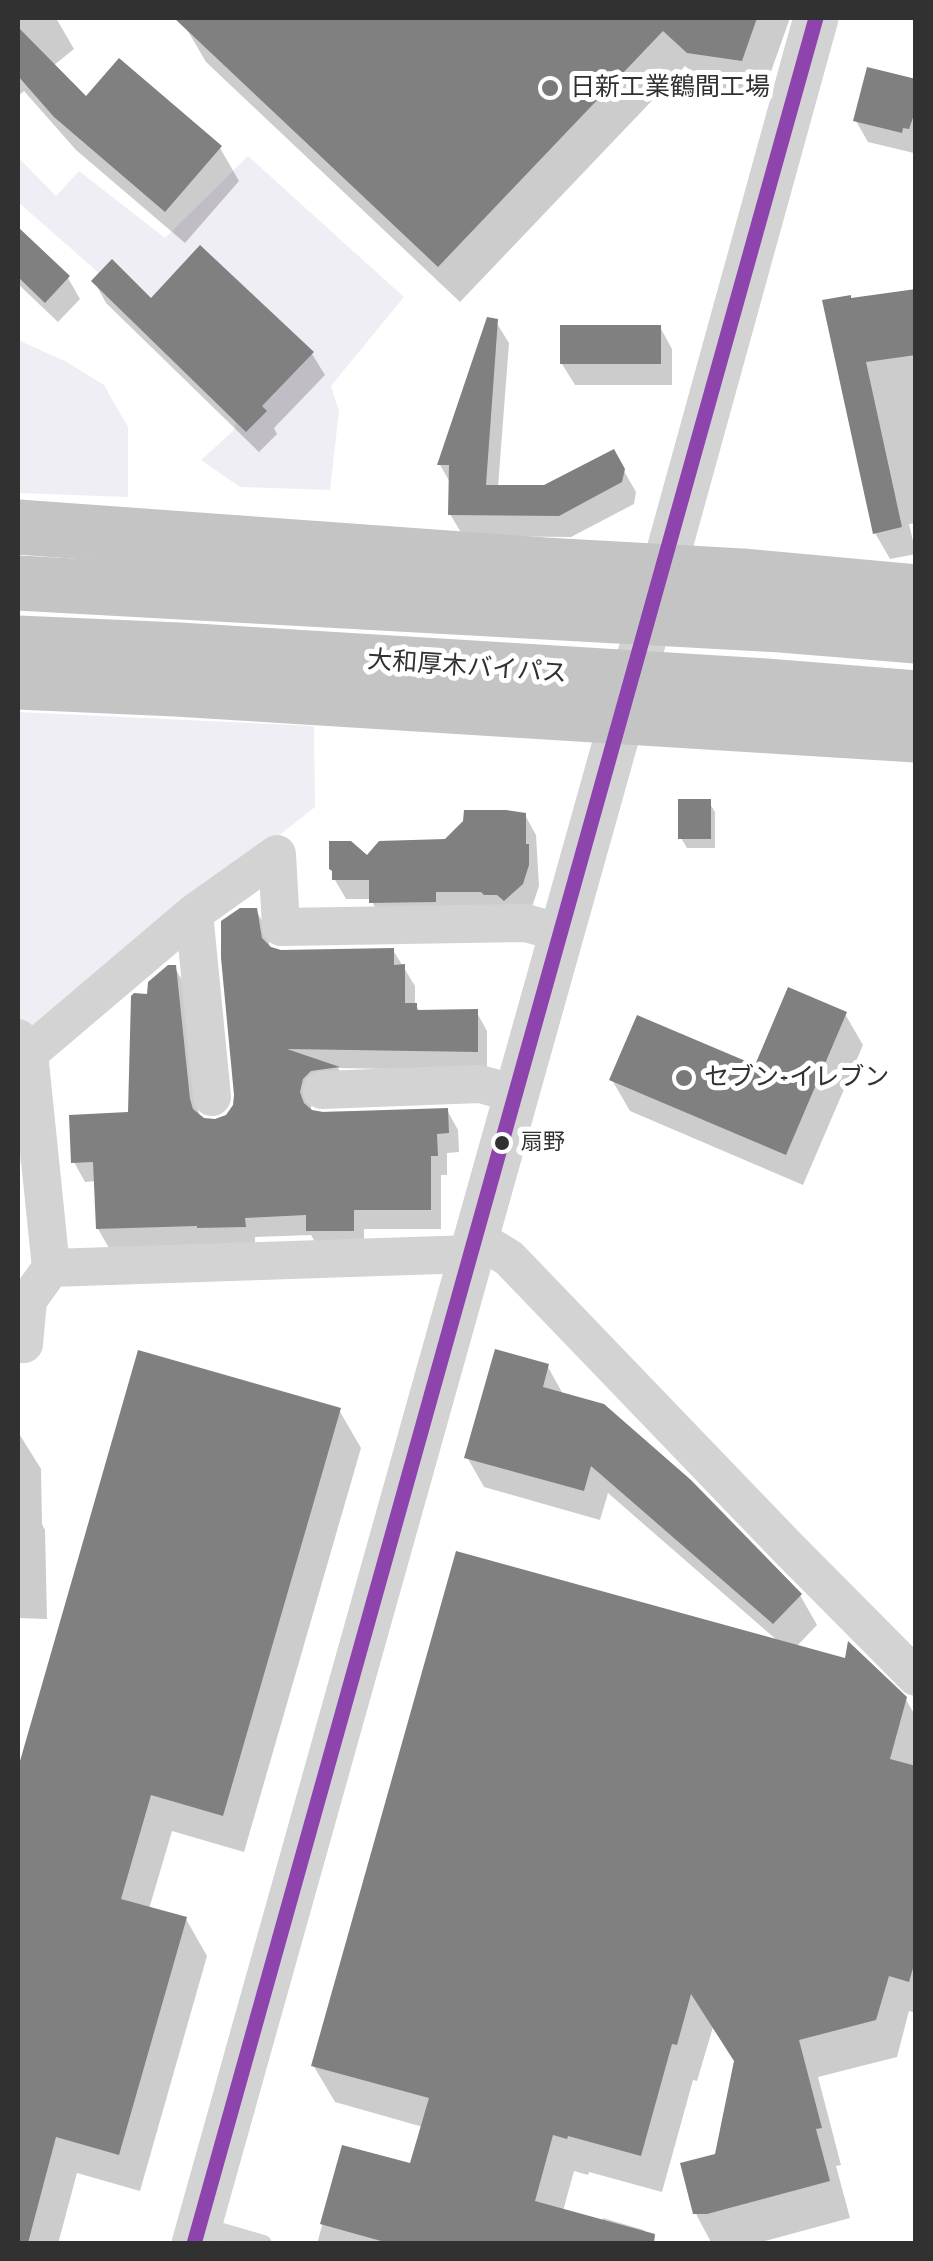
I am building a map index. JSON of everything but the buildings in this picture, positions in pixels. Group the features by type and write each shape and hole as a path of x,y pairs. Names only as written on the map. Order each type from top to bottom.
{"highway":[{"path":"18,527 916,592"},
{"path":"18,584 762,624 916,636"},
{"name":"大和厚木バイパス","path":"18,643 916,698"},
{"path":"18,682 176,688 916,735"}],"street":[{"path":"196,2234 816,18"},
{"path":"18,1344 24,1344 28,1300 51,1268 23,1046 194,913 277,854 281,927 526,924 561,933"},
{"path":"194,913 212,1097"},
{"path":"322,1090 480,1084 516,1094"},
{"path":"51,1268 473,1246 508,1258 916,1677"}],"lane":[{"path":"196,2234 263,2244"}],"shaded area":[{"path":"248,156 404,297 331,386 339,411 330,490 240,487 201,460 234,430 242,399 18,202 18,157 56,196 79,171 165,238"},
{"path":"18,340 67,362 104,385 128,427 128,497 18,493"},
{"path":"18,712 314,726 315,807 38,1025 41,1147 18,1165"}],"transit line":[{"path":"194,2244 816,18"}],"place":[{"name":"日新工業鶴間工場","path":"550,88"},
{"name":"セブン-イレブン","path":"684,1078"},
{"name":"扇野","path":"502,1143"}]}
